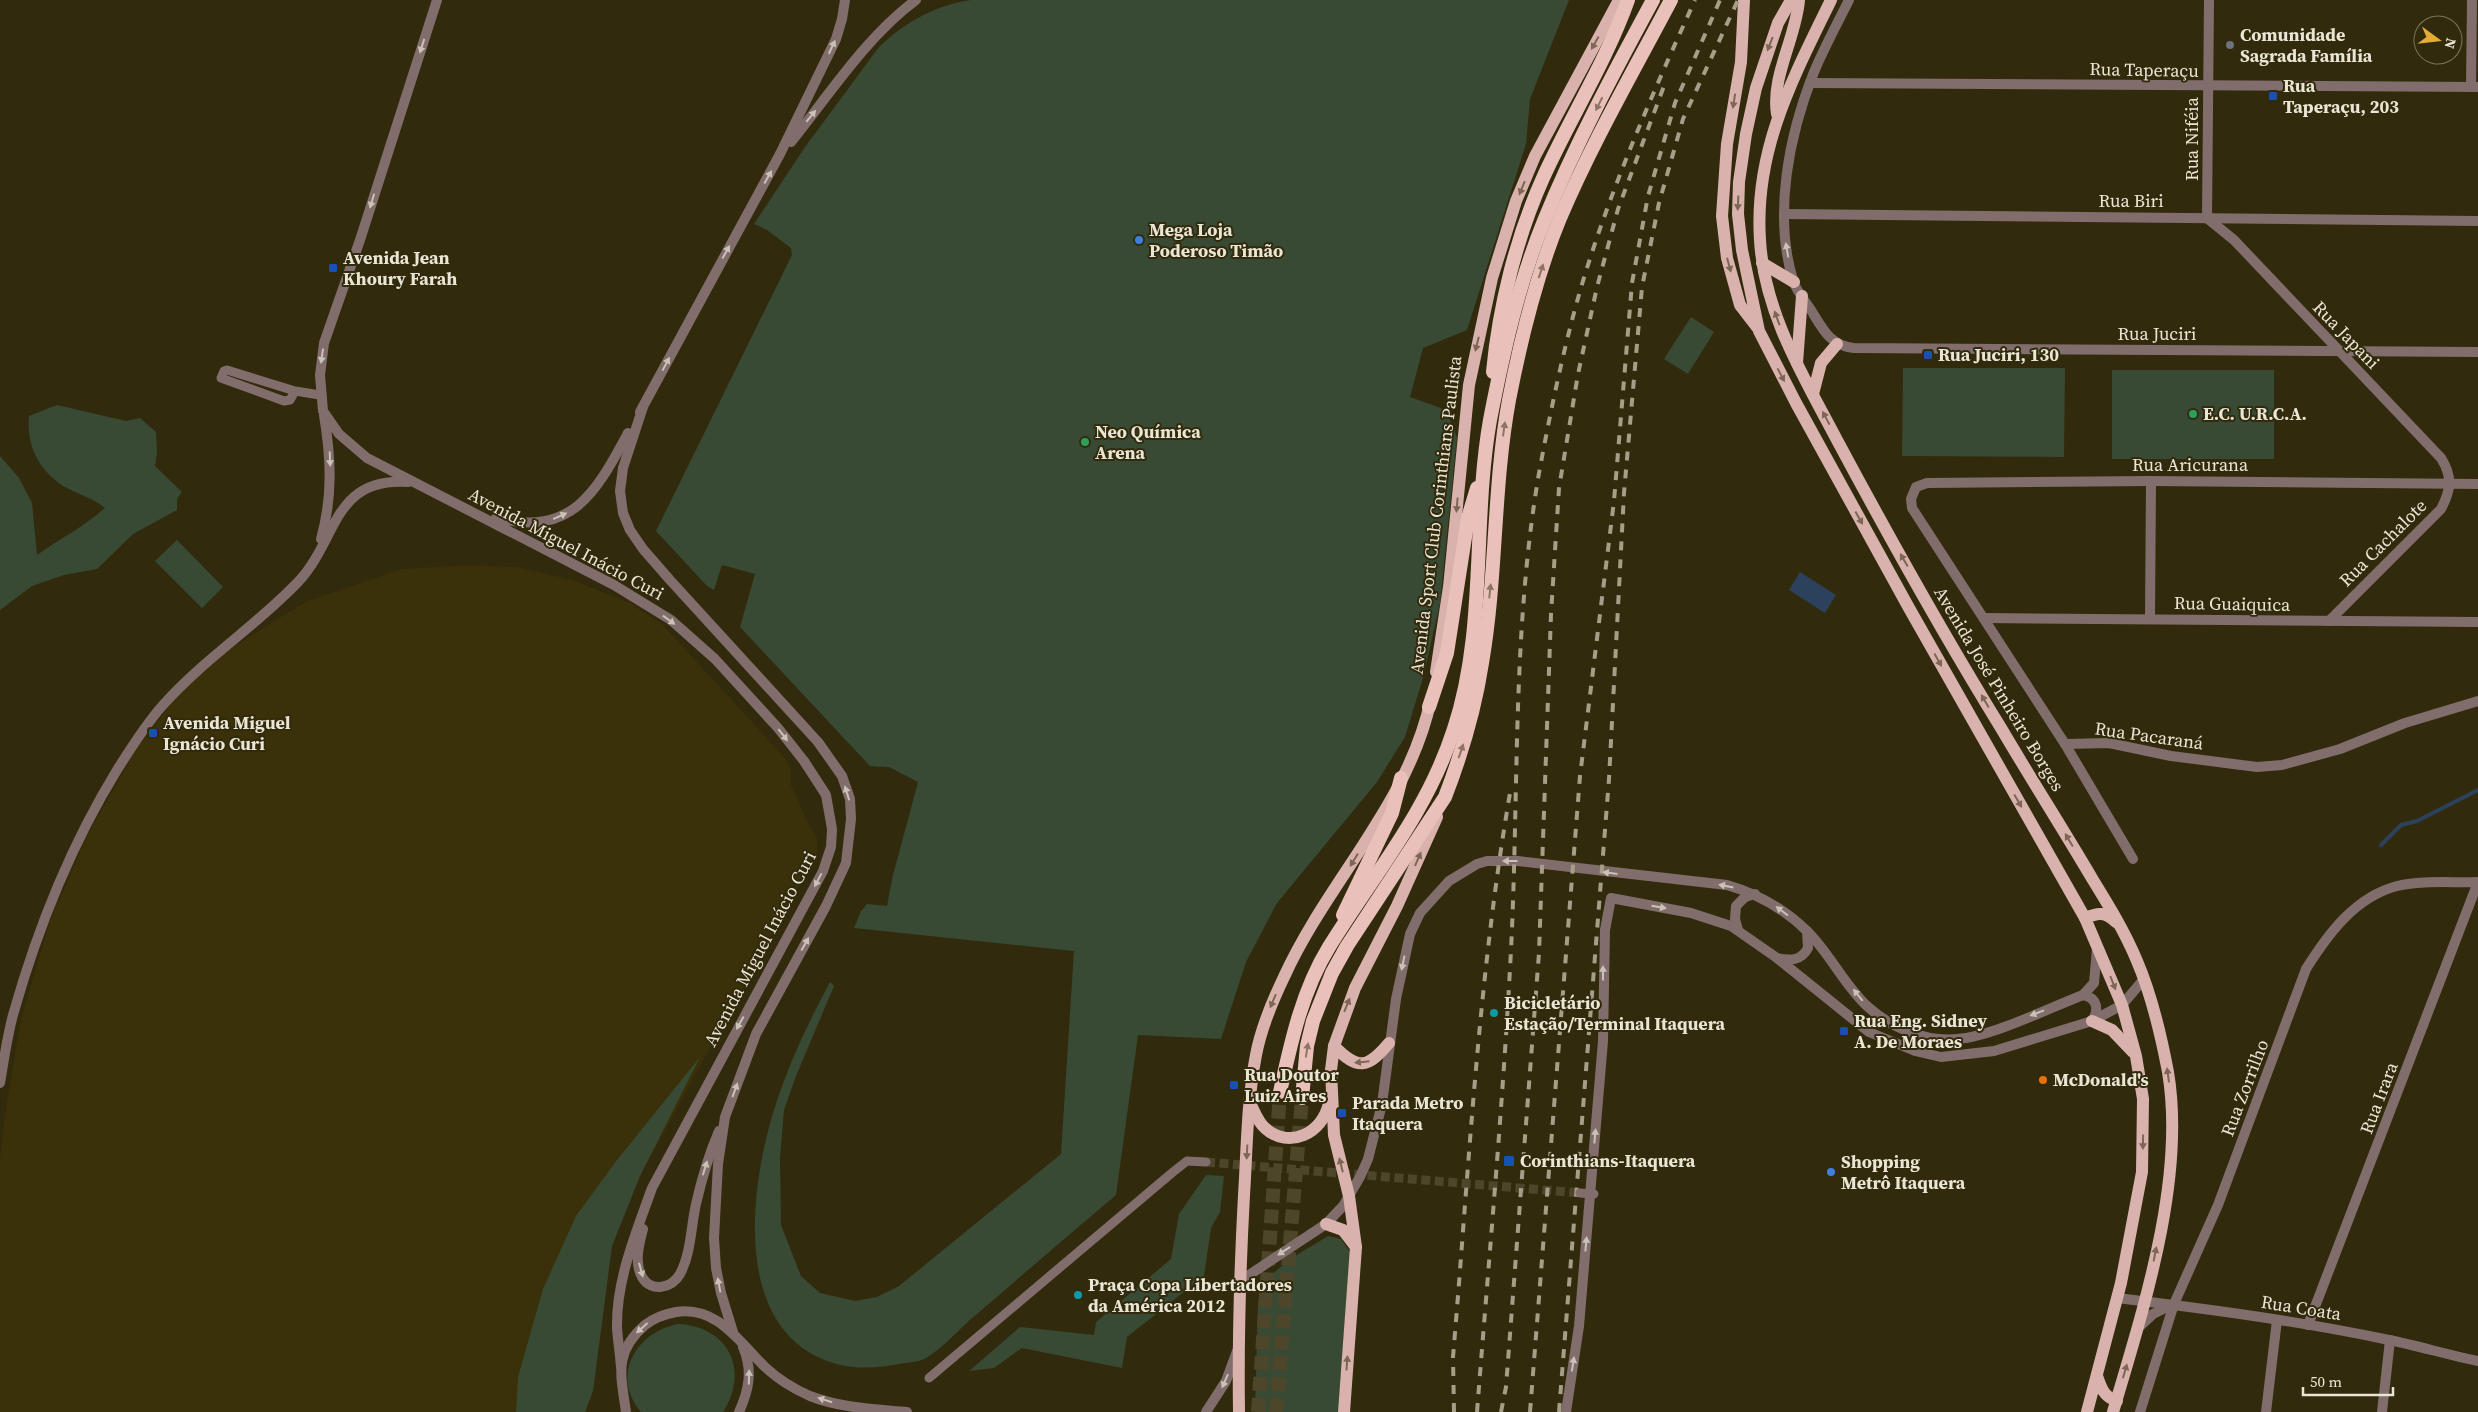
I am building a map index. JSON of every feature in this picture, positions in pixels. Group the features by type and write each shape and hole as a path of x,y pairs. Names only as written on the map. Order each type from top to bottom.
{"highway":[{"path":"1490,420 1491,391 1501,312 1531,205 1614,34 1628,0"},
{"path":"1328,948 1391,857 1423,801 1444,759 1454,730 1470,659 1484,465 1490,420 1519,295 1544,223 1574,153 1653,0"},
{"path":"1302,1098 1307,1046 1313,1021 1332,973 1347,946 1446,797 1465,741 1482,663 1503,438 1517,359 1532,299 1560,219 1576,184 1671,0"},
{"path":"1429,707 1447,653 1468,518 1484,465"},
{"path":"1280,1092 1302,1005 1392,813 1401,778"}],"main road":[{"name":"Avenida Sport Club Corinthians Paulista","path":"1239,1412 1240,1281 1250,1103 1256,1054 1268,1014 1284,975 1370,836 1401,778 1429,707 1449,587 1468,385 1492,278 1516,201 1535,156 1618,0"},
{"path":"1744,0 1741,62 1727,144 1722,216 1727,258 1740,305 1759,332"},
{"name":"Avenida José Pinheiro Borges","path":"1791,0 1778,23 1756,88 1746,134 1739,182 1738,214 1742,250 1759,332 1796,404 1908,608 2085,918 2122,1005 2136,1056 2143,1099 2142,1172 2117,1298 2087,1412"},
{"path":"1777,116 1775,103 1794,30 1799,0"},
{"name":"Avenida José Pinheiro Borges","path":"1832,0 1777,116 1766,150 1759,239 1762,263 1771,301 1786,343 1813,394 1905,563 1997,722 2120,926 2144,979 2159,1030 2168,1076 2172,1140 2169,1179 2145,1301 2115,1406"},
{"path":"1762,263 1794,282"},
{"path":"1797,363 1802,296"},
{"path":"1813,394 1821,364 1836,344"},
{"path":"1344,1412 1356,1247 1349,1196 1334,1135 1331,1096 1334,1046 1355,988 1397,906 1446,797"},
{"path":"2085,918 2100,912 2108,914 2120,926"},
{"path":"2092,1021 2116,1032 2136,1056"},
{"path":"1334,1046 1352,1062 1360,1064 1377,1058 1389,1043"},
{"path":"1250,1103 1259,1122 1266,1129 1282,1137 1293,1139 1303,1137 1317,1126 1328,1109 1331,1096"},
{"path":"1326,1224 1343,1230 1356,1247"},
{"path":"2097,1376 2103,1392 2115,1406"}],"street":[{"path":"417,483 367,458 339,434 323,411 320,395 320,375 330,324 360,240 437,0"},
{"path":"478,513 528,524 552,520 574,510 591,496 602,481 780,154 836,39 845,0"},
{"path":"780,154 871,42 900,12 916,0"},
{"path":"1836,344 1824,331 1794,282 1786,247 1784,214 1792,150 1810,83 1849,0"},
{"name":"Rua Niféia","path":"2208,218 2209,0"},
{"path":"2472,0 2475,87"},
{"name":"Rua Taperaçu","path":"1810,83 2208,87 2475,87"},
{"name":"Rua Biri","path":"1784,214 2478,221"},
{"name":"Rua Japani","path":"2208,218 2234,240 2441,458 2448,470 2451,483"},
{"name":"Rua Juciri","path":"1836,344 1854,348 2478,352"},
{"path":"294,391 290,400 284,400 221,378 224,371 227,370 294,391 320,395"},
{"name":"Avenida Miguel Inácio Curi","path":"643,407 623,468 620,491 623,513 630,530 643,549 670,580 818,742 842,776 850,798 851,819 846,863 826,906 756,1034 725,1117 718,1164 714,1238 716,1268 721,1293 733,1332"},
{"name":"Avenida Miguel Inácio Curi","path":"317,554 326,519 330,492 330,451 323,411"},
{"name":"Avenida Miguel Inácio Curi","path":"0,1082 13,1017 32,955 70,857 104,791 140,734 162,706 194,674 273,608 301,580 348,502 363,490 390,481 417,483 478,513 614,585 671,620 715,659 778,728 804,761 826,795 832,838 823,871 652,1188 633,1239 620,1299 617,1327 621,1367 620,1384 625,1400 626,1412"},
{"path":"2150,619 2151,481"},
{"name":"Rua Aricurana","path":"1985,618 1912,508 1911,499 1916,487 1927,483 2151,481 2478,484"},
{"name":"Rua Cachalote","path":"2329,621 2441,509 2448,496 2451,483"},
{"path":"1985,618 2065,744 2133,859"},
{"name":"Rua Guaiquica","path":"1985,618 2478,622"},
{"name":"Rua Pacaraná","path":"2065,744 2109,743 2257,767 2282,766 2340,749 2405,723 2478,701"},
{"path":"1240,1281 1326,1224 1349,1196 1368,1159 1382,1104 1389,1043 1406,950 1420,913 1449,881 1477,864 1487,861 1531,862 1727,885 1755,894 1779,908 1807,930 1825,950 1867,1006 1902,1030 1925,1036 1958,1039 1981,1034 2083,995 2089,990 2095,977 2098,957 2095,938"},
{"name":"Rua Zorrilho","path":"2140,1412 2174,1304 2218,1205 2306,968 2327,935 2354,909 2377,894 2397,886 2424,883 2477,888"},
{"name":"Rua Irara","path":"2308,1325 2477,888"},
{"path":"1738,930 1735,919 1736,906 1745,898 1755,894"},
{"path":"1566,1412 1579,1326 1603,1041 1605,930 1611,898 1691,913 1738,930 1777,958 1869,1032 1915,1050 1941,1057 1994,1051 2092,1021 2122,1005 2144,979"},
{"path":"1777,958 1790,961 1806,953 1808,944 1807,930"},
{"path":"2083,995 2092,998 2096,1004 2096,1011 2092,1021"},
{"path":"652,1188 639,1247 638,1266 643,1279 647,1283 663,1287 672,1284 684,1267 704,1174 725,1117"},
{"path":"929,1378 1180,1166 1187,1161 1206,1162"},
{"path":"1580,1193 1594,1194"},
{"name":"Rua Coata","path":"2117,1298 2174,1304 2308,1325 2477,1358"},
{"path":"2136,1331 2153,1314 2174,1304"},
{"name":"Avenida Miguel Inácio Curi","path":"621,1367 626,1349 636,1333 650,1321 666,1314 684,1311 702,1313 719,1320 733,1332"},
{"path":"2266,1412 2277,1320"},
{"path":"733,1332 766,1369 788,1385 810,1396 835,1403 907,1412"},
{"path":"2382,1412 2390,1340"},
{"path":"739,1412 747,1394 750,1375 747,1358 740,1342"},
{"path":"1206,1412 1226,1382 1238,1348"},
{"path":"625,1400 632,1412"}],"shaded area":[{"path":"469,565 517,567 573,580 630,603 662,624 785,758 790,768 791,785 817,838 817,853 640,1176 612,1246 593,1391 585,1412 0,1412 0,1159 5,1113 21,1019 50,921 88,834 137,748 177,696 228,650 307,601 402,569"}],"green space":[{"name":"Neo Química Arena","path":"971,0 1569,0 1530,99 1526,144 1467,330 1423,348 1410,397 1446,410 1457,437 1440,603 1423,678 1405,737 1377,782 1277,903 1246,962 1221,1039 1138,1035 1116,1195 929,1356 917,1361 882,1367 861,1368 829,1362 818,1357 791,1338 772,1312 761,1280 756,1246 755,1210 759,1174 766,1140 786,1077 814,1013 830,982 834,986 796,1076 784,1110 780,1157 781,1225 801,1276 820,1293 855,1301 877,1297 899,1286 1061,1154 1074,951 854,928 861,911 867,904 887,906 893,875 918,782 889,767 870,766 740,627 755,574 722,565 714,590 707,586 656,531 792,255 791,248 767,230 754,224 805,147 879,47 910,22 933,10"},
{"path":"1691,317 1714,332 1688,374 1664,359"},
{"path":"1903,368 2065,368 2064,457 1902,456"},
{"name":"E.C. U.R.C.A.","path":"2112,370 2274,370 2274,459 2112,459"},
{"path":"57,405 126,421 140,418 156,432 157,452 155,466 182,492 177,499 177,510 133,534 97,569 64,575 32,586 0,610 0,456 19,478 32,503 37,555 89,521 105,508 57,482 42,467 37,458 30,438 29,416"},
{"path":"177,540 223,587 202,608 155,561"},
{"path":"700,1057 640,1176 612,1246 593,1391 585,1412 516,1412 518,1377 543,1289 576,1216 617,1160"},
{"path":"1206,1175 1224,1176 1220,1212 1211,1228 1204,1276 1127,1337 1122,1368 1022,1348 994,1368 969,1371 1020,1327 1094,1335 1096,1322 1171,1259 1179,1214"},
{"path":"1328,1236 1341,1239 1350,1252 1338,1412 1255,1412 1258,1303 1262,1291 1268,1280 1285,1263"},
{"path":"678,1324 695,1327 710,1333 721,1342 729,1353 734,1366 734,1381 731,1396 723,1412 641,1412 632,1398 628,1384 628,1370 632,1358 650,1336"}],"water":[{"path":"1800,572 1836,595 1825,613 1789,590"}],"waterway":[{"path":"2381,845 2401,825 2417,821 2478,790"}],"tunnel":[{"path":"1258,1412 1280,1092"},
{"path":"1276,1412 1302,1098"},
{"path":"1206,1162 1580,1193"}],"railway":[{"path":"1477,1412 1508,1008 1520,651 1530,532 1539,473 1573,317 1598,234 1623,166 1695,0"},
{"path":"1530,1412 1580,776 1614,501 1632,283 1648,196 1675,103 1720,0"},
{"path":"1559,1412 1609,779 1624,493 1642,287 1659,203 1683,119 1738,0"},
{"path":"1501,1412 1506,1387 1539,953 1551,614 1559,488 1578,374 1597,287 1618,209 1664,86"},
{"path":"1454,1412 1453,1357 1482,1004 1499,863 1510,793"}],"place":[{"name":"Comunidade Sagrada Família","path":"2230,45"},
{"name":"Rua Taperaçu, 203","path":"2273,96"},
{"name":"Mega Loja Poderoso Timão","path":"1139,240"},
{"name":"Avenida Jean Khoury Farah","path":"333,268"},
{"name":"Rua Juciri, 130","path":"1928,355"},
{"name":"E.C. U.R.C.A.","path":"2193,414"},
{"name":"Neo Química Arena","path":"1085,442"},
{"name":"Avenida Miguel Ignácio Curi","path":"153,733"},
{"name":"Bicicletário Estação/Terminal Itaquera","path":"1494,1013"},
{"name":"Rua Eng. Sidney A. De Moraes","path":"1844,1031"},
{"name":"McDonald's","path":"2043,1080"},
{"name":"Rua Doutor Luiz Aires","path":"1234,1085"},
{"name":"Parada Metro Itaquera","path":"1342,1113"},
{"name":"Corinthians-Itaquera","path":"1509,1161"},
{"name":"Shopping Metrô Itaquera","path":"1831,1172"},
{"name":"Praça Copa Libertadores da América 2012","path":"1078,1295"}]}
